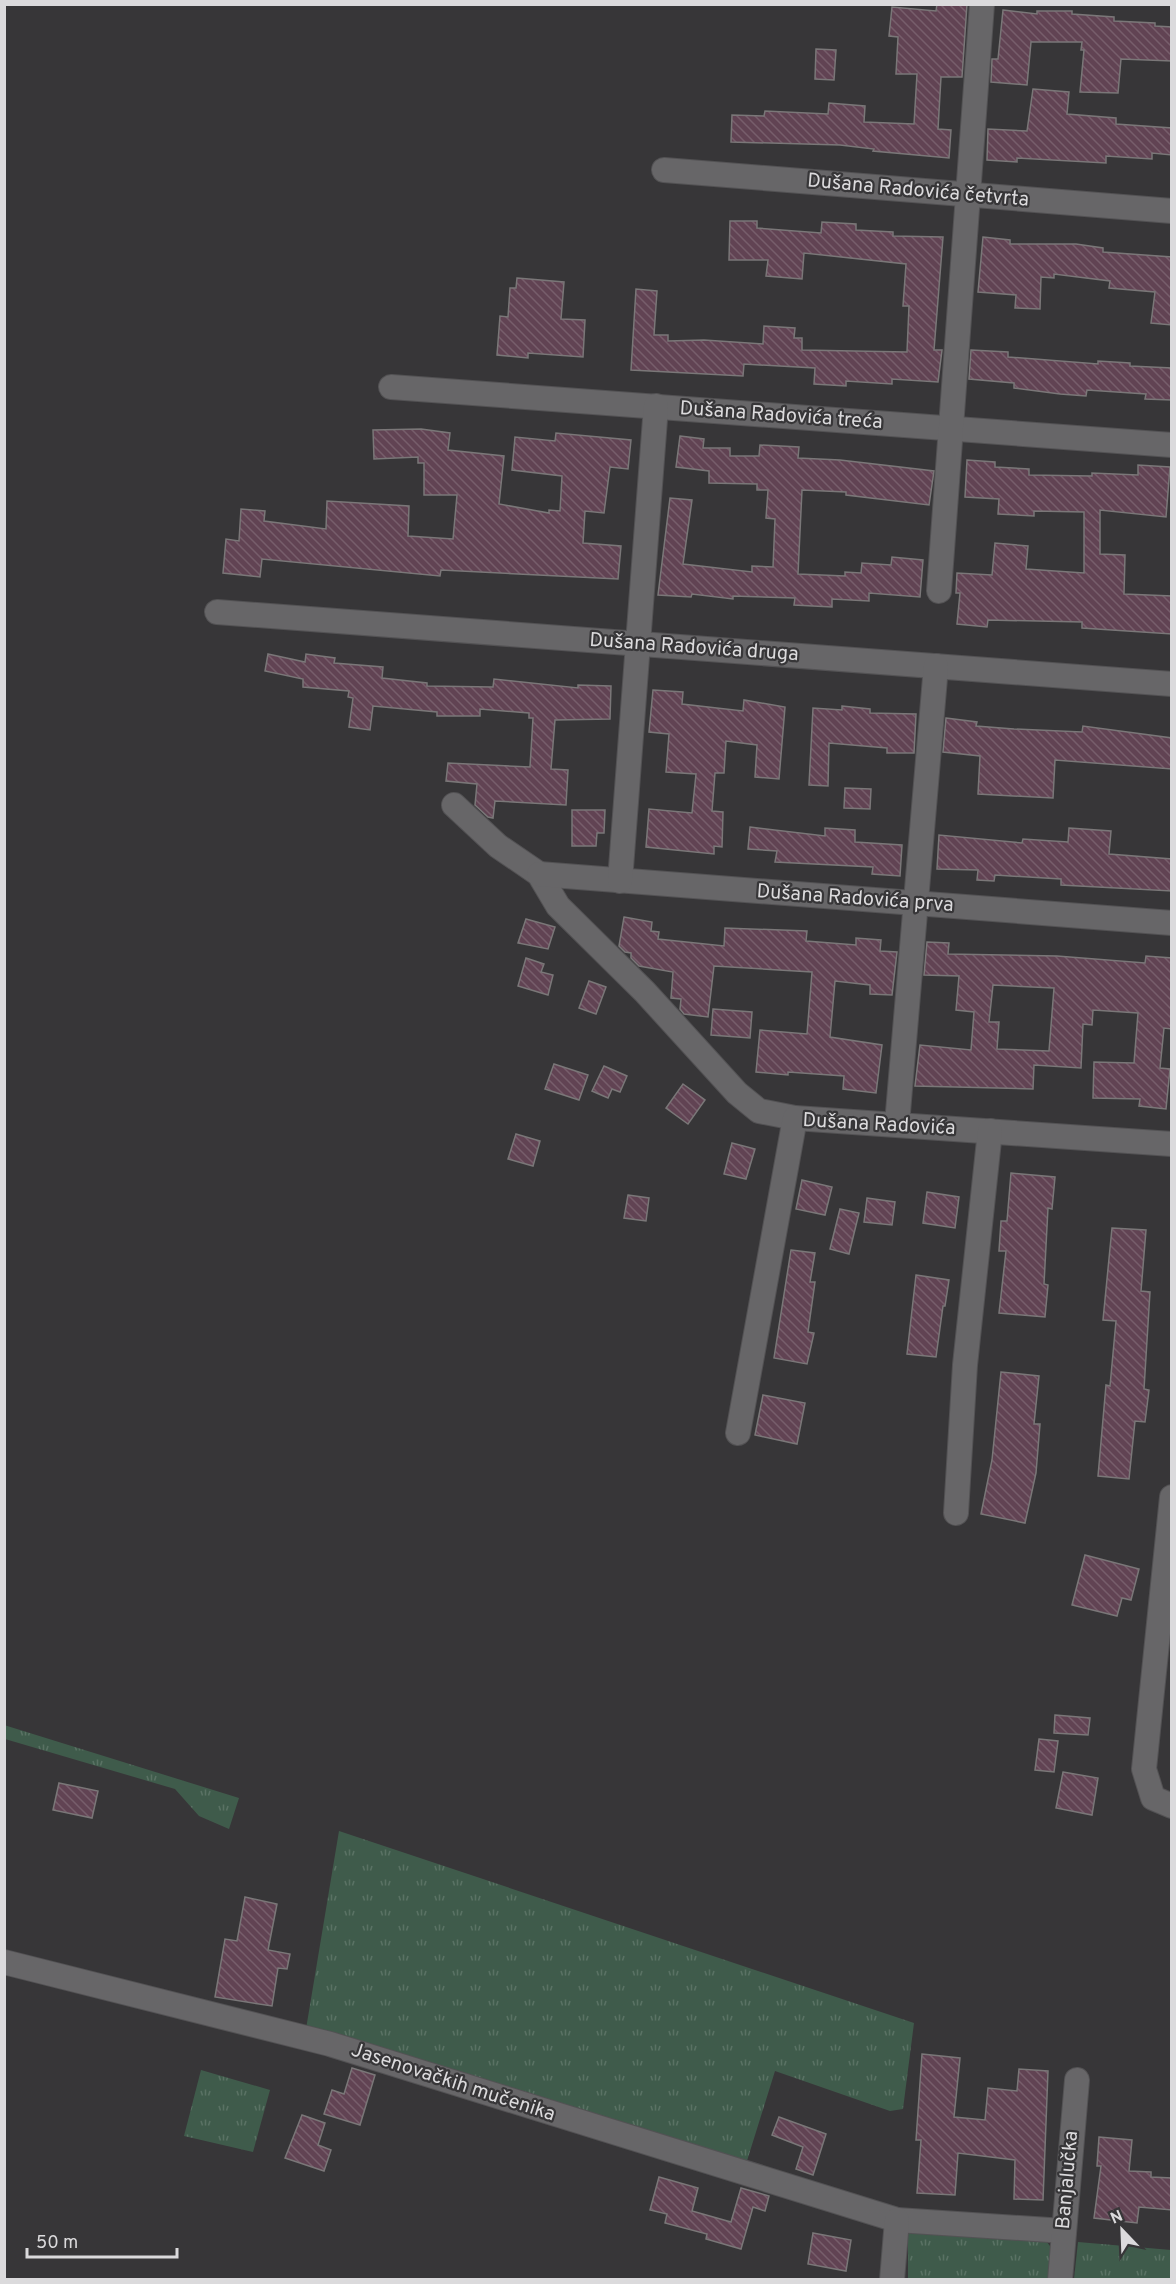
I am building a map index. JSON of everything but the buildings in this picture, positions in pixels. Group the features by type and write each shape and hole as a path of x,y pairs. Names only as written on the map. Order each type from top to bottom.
{"street":[{"path":"939,591 982,4"},
{"name":"Dušana Radovića četvrta","path":"664,170 1172,211"},
{"name":"Dušana Radovića treća","path":"391,387 1172,445"},
{"path":"620,881 656,406"},
{"name":"Dušana Radovića druga","path":"217,612 1172,684"},
{"path":"897,1124 918,904 936,666"},
{"path":"453,805 498,846 539,874 558,906 645,992 737,1093 759,1111 795,1118"},
{"name":"Dušana Radovića prva","path":"539,874 1172,923"},
{"name":"Dušana Radovića","path":"738,1433 795,1118 1172,1144"},
{"path":"956,1513 964,1365 990,1131"},
{"path":"1172,1497 1144,1769 1153,1798 1172,1806"},
{"name":"Jasenovačkih mučenika","path":"4,1962 330,2044 897,2220 1064,2231"},
{"name":"Banjalučka","path":"1060,2280 1077,2080"},
{"path":"892,2280 897,2220"}],"green space":[{"path":"4,1725 239,1798 229,1829 199,1816 175,1789 5,1739"},
{"path":"339,1831 914,2023 903,2109 890,2111 775,2071 746,2164 306,2029"},
{"path":"201,2070 270,2090 253,2152 184,2136"},
{"path":"908,2230 1047,2242 1055,2253 1055,2279 908,2280"},
{"path":"1078,2242 1171,2250 1171,2279 1074,2279"}]}
